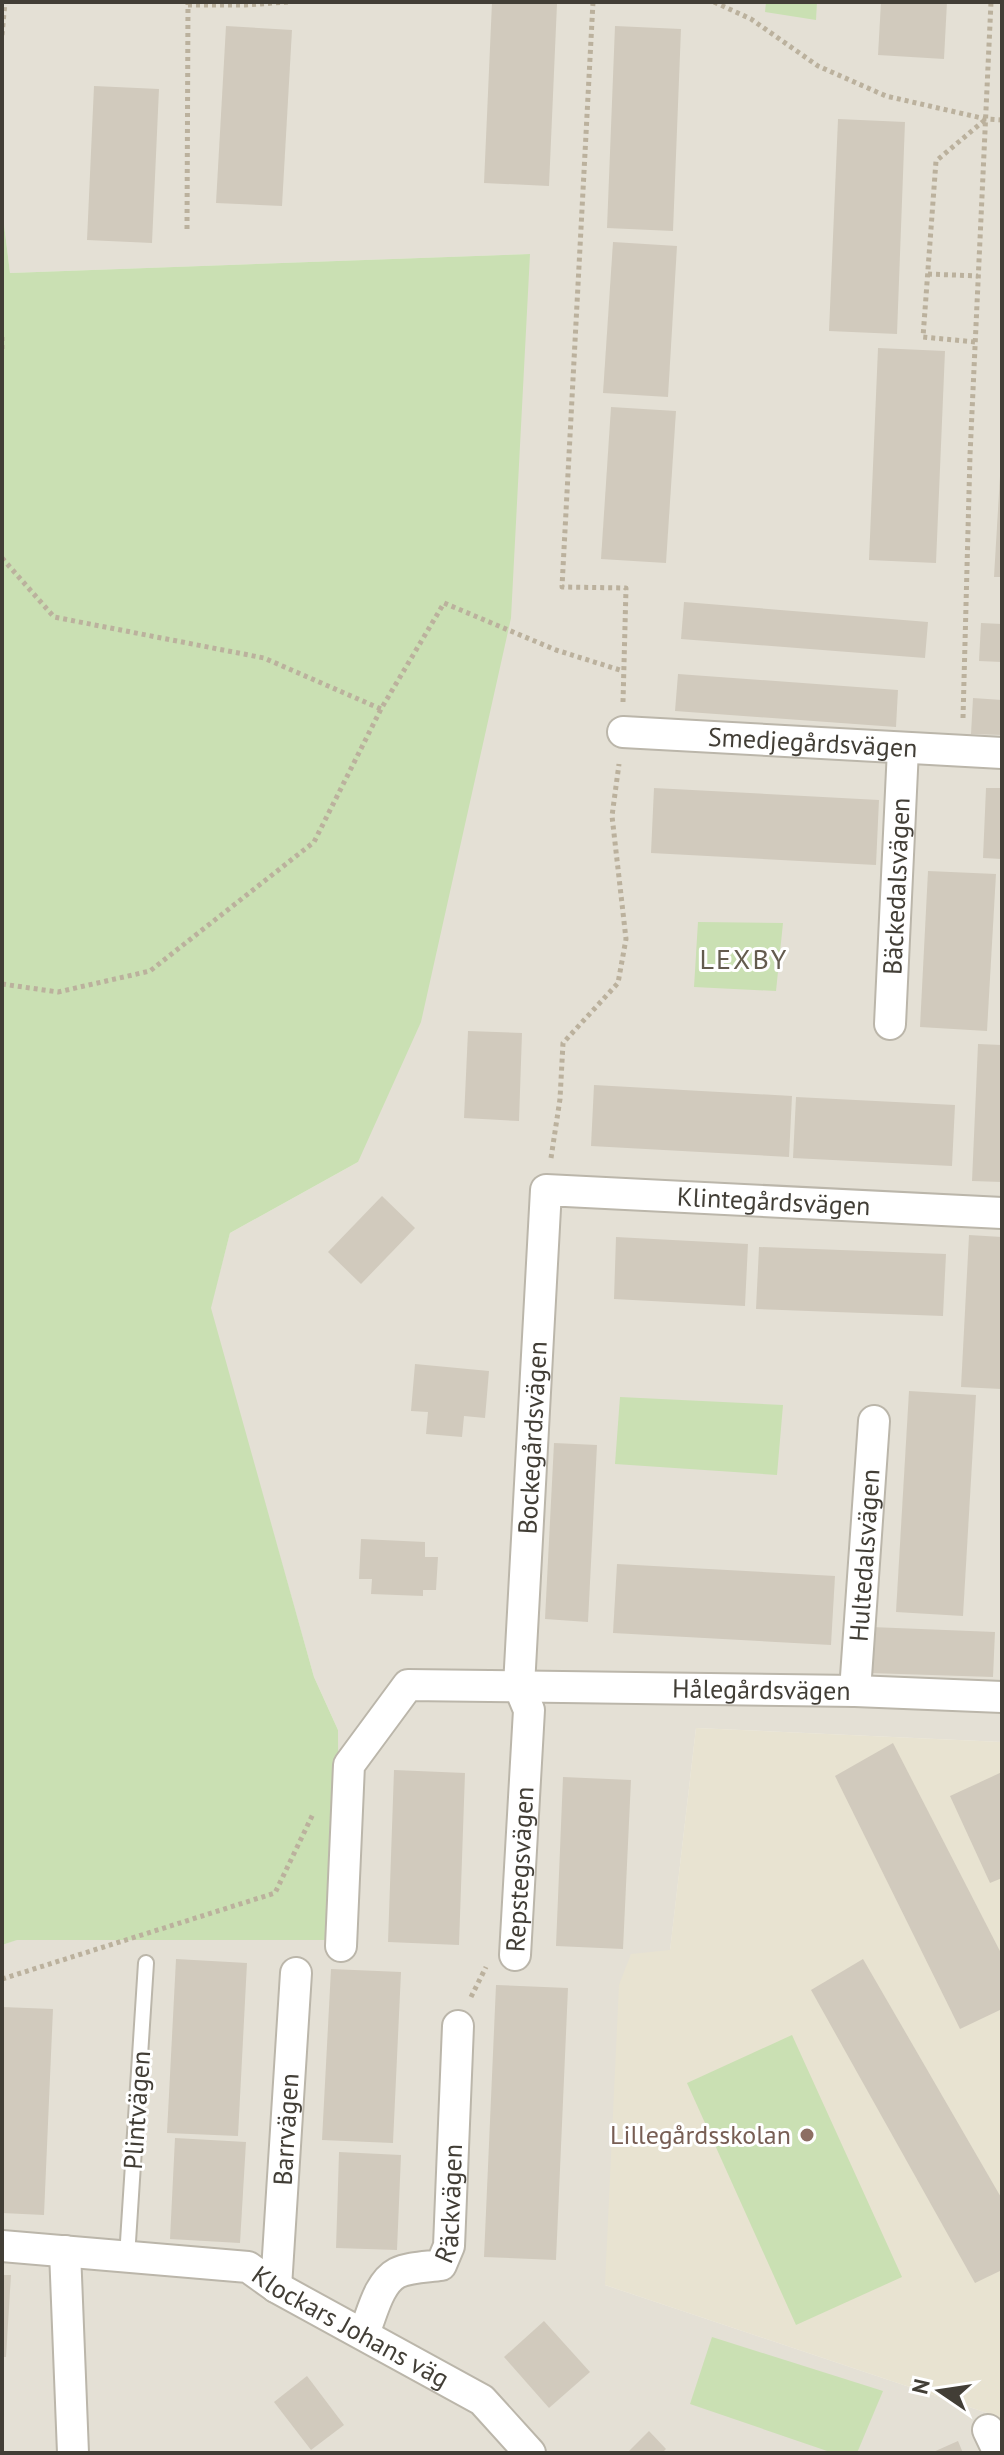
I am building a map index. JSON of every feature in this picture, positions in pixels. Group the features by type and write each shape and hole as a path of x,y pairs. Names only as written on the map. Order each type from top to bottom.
{"street":[{"name":"Smedjegårdsvägen","path":"623,732 1002,753"},
{"name":"Bäckedalsvägen","path":"890,1024 903,749"},
{"name":"Klintegårdsvägen","path":"546,1190 1002,1213"},
{"name":"Bockegårdsvägen","path":"519,1686 546,1190"},
{"name":"Hultedalsvägen","path":"855,1691 874,1421"},
{"name":"Hålegårdsvägen","path":"341,1946 349,1765 408,1685 855,1691 1002,1697"},
{"name":"Repstegsvägen","path":"515,1955 529,1710 519,1686"},
{"name":"Barrvägen","path":"276,2287 296,1973"},
{"name":"Räckvägen","path":"364,2333 389,2278 399,2271 441,2265 449,2246 458,2026"},
{"name":"Klockars Johans väg","path":"2,2246 248,2267 276,2287 482,2400 530,2453"},
{"path":"65,2251 73,2453"}],"lane":[{"name":"Plintvägen","path":"127,2257 146,1963"}],"path":[{"path":"2,35 5,2"},
{"path":"187,229 188,3 245,5 288,2"},
{"path":"546,1190 560,1099 563,1043 618,983 626,939 612,816 623,732 626,588 562,587 593,2"},
{"path":"714,2 751,19 818,66 886,96 1002,120"},
{"path":"963,751 975,342 991,2"},
{"path":"975,342 923,337 936,161 986,119"},
{"path":"928,274 978,276"},
{"path":"2,337 2,351"},
{"path":"2,558 54,617 264,658 381,709"},
{"path":"2,984 58,992 150,971 314,842 381,709 444,603 556,650 623,671"},
{"path":"2,1979 275,1893 317,1808"},
{"name":"Repstegsvägen","path":"458,2026 487,1964 515,1955"}],"shaded area":[{"path":"4,2 1002,2 1002,1742 696,1728 670,1951 605,2285 1002,2418 1002,2453 2,2453 2,1945 16,1940 338,1940 338,1730 314,1677 210,1309 230,1233 358,1162 529,254 10,273 2,208"},
{"name":"Lillegårdsskolan","path":"696,1728 1002,1742 1002,2418 605,2285 619,1985 631,1954 670,1950"}],"green space":[{"path":"766,2 817,2 816,20 765,12"},
{"path":"2,208 10,273 530,254 511,618 421,1022 358,1162 230,1233 211,1308 314,1677 338,1730 339,1940 17,1940 2,1945"},
{"path":"698,922 783,923 776,991 694,987"},
{"path":"620,1397 783,1405 777,1475 615,1464"},
{"path":"792,2035 902,2277 796,2325 687,2083"},
{"path":"712,2337 883,2391 857,2453 833,2453 690,2404"}],"building":[{"path":"492,2 557,4 549,186 484,183"},
{"path":"881,2 947,2 944,59 878,55"},
{"path":"226,26 292,30 282,206 216,203"},
{"path":"615,26 681,29 673,231 607,228"},
{"path":"94,86 159,89 152,243 87,240"},
{"path":"838,119 905,122 897,334 829,331"},
{"path":"613,242 677,246 668,397 603,393"},
{"path":"878,348 945,351 936,563 869,560"},
{"path":"611,407 676,411 666,563 601,559"},
{"path":"1000,476 1002,577 994,577"},
{"path":"684,602 928,622 925,658 681,639"},
{"path":"981,623 1002,624 1002,662 979,661"},
{"path":"678,674 898,690 896,727 675,711"},
{"path":"973,698 1002,700 1002,735 971,734"},
{"path":"654,788 879,800 876,865 651,853"},
{"path":"986,788 1002,788 1002,859 983,858"},
{"path":"928,871 996,874 987,1031 920,1027"},
{"path":"468,1031 522,1033 519,1121 464,1118"},
{"path":"978,1044 1002,1045 1002,1182 972,1181"},
{"path":"594,1085 792,1096 789,1157 591,1146"},
{"path":"796,1097 955,1105 952,1166 793,1158"},
{"path":"382,1196 415,1228 361,1284 328,1252"},
{"path":"969,1235 1002,1237 1001,1389 961,1387"},
{"path":"616,1237 748,1244 745,1306 614,1299"},
{"path":"759,1247 946,1254 943,1316 756,1309"},
{"path":"415,1364 489,1371 485,1418 464,1416 462,1437 426,1434 428,1412 411,1411"},
{"path":"909,1391 976,1395 963,1616 896,1612"},
{"path":"554,1443 597,1445 588,1622 545,1619"},
{"path":"361,1539 425,1542 425,1557 438,1557 436,1590 423,1590 423,1596 371,1594 372,1579 359,1579"},
{"path":"617,1564 835,1576 831,1645 613,1633"},
{"path":"871,1627 995,1632 993,1677 869,1673"},
{"path":"893,1743 1002,1955 1002,2009 960,2029 835,1776"},
{"path":"394,1770 465,1773 459,1945 388,1942"},
{"path":"1002,1772 1002,1878 990,1883 950,1796"},
{"path":"563,1777 631,1780 623,1949 556,1946"},
{"path":"176,1959 247,1963 238,2136 167,2133"},
{"path":"863,1959 1002,2199 1002,2270 975,2283 811,1990"},
{"path":"331,1969 401,1972 393,2143 322,2140"},
{"path":"496,1985 568,1988 556,2260 484,2257"},
{"path":"2,2007 53,2009 44,2215 2,2213"},
{"path":"175,2138 246,2142 240,2243 170,2239"},
{"path":"339,2152 401,2155 397,2250 336,2248"},
{"path":"2,2275 11,2275 6,2357 2,2357"},
{"path":"544,2321 590,2372 549,2408 504,2357"},
{"path":"307,2376 344,2425 311,2450 274,2402"},
{"path":"649,2431 666,2449 662,2453 627,2453"},
{"path":"958,2441 963,2453 931,2453"}],"place":[{"name":"Lillegårdsskolan","path":"807,2135"}],"district":[{"name":"LEXBY","path":"744,959"}]}
